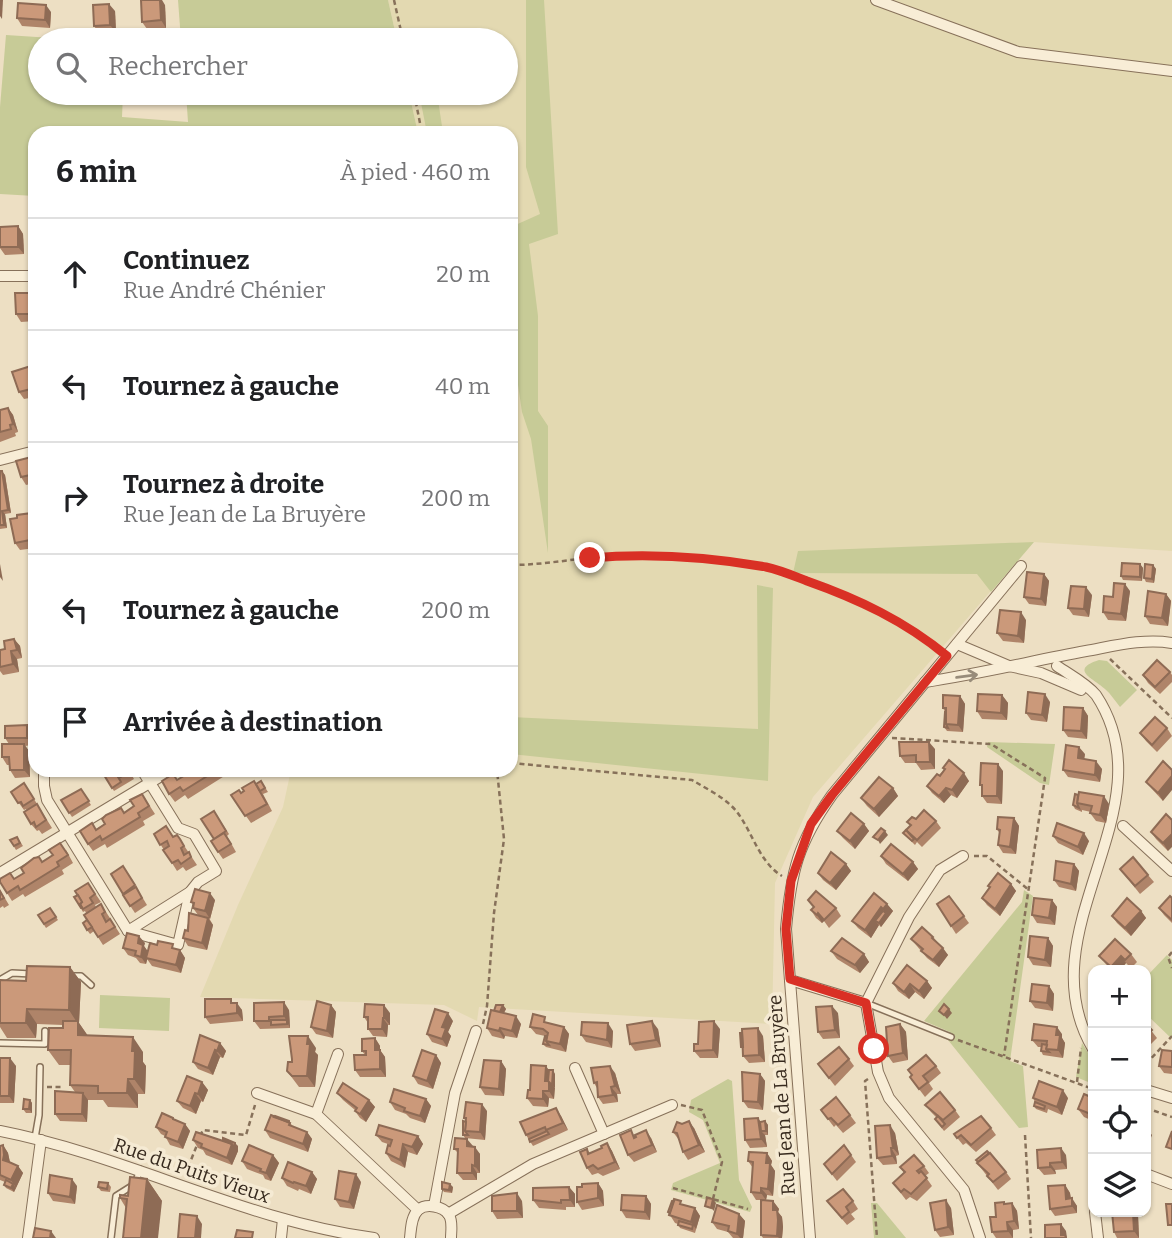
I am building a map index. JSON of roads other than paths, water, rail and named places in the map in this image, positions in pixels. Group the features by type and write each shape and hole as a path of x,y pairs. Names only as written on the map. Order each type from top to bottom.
{"street":[{"path":"876,0 1018,52 1172,71"},
{"path":"0,276 28,276"},
{"path":"0,460 28,453"},
{"name":"Rue Jean de La Bruyère","path":"810,1238 786,929 791,881 811,824 832,795 1021,566"},
{"path":"925,682 983,674 1009,666 1056,662 1098,649 1155,640 1172,643"},
{"path":"957,644 1009,666 1072,684 1111,713"},
{"path":"1051,676 1056,662"},
{"path":"1056,662 1094,692 1121,727 1125,739"},
{"path":"44,777 47,800 128,931 178,944 190,892"},
{"path":"128,931 190,892 198,882 216,871 194,834 178,828 146,777"},
{"path":"0,873 158,777"},
{"path":"1123,826 1172,871"},
{"path":"963,856 940,870 909,917 866,1003 878,1072 888,1098 964,1190 980,1238"},
{"path":"1088,1041 1078,1007 1077,977 1084,939 1105,880"},
{"path":"790,979 866,1003"},
{"path":"434,1206 456,1093 476,1031"},
{"path":"316,1114 338,1054"},
{"path":"575,1068 604,1134"},
{"path":"1149,1091 1172,1098"},
{"path":"257,1093 316,1114 418,1210"},
{"path":"449,1214 533,1164 673,1105"},
{"name":"Rue du Puits Vieux","path":"0,1131 38,1139 140,1169 331,1233 374,1238"},
{"path":"28,1238 38,1139"},
{"path":"1151,1176 1172,1184"},
{"path":"411,1238 413,1220 418,1210 428,1206 439,1207 449,1214 451,1238"},
{"path":"1096,1217 1098,1238"},
{"path":"281,1238 284,1219"}],"lane":[{"path":"0,980 12,973 40,974"},
{"path":"67,976 81,976 91,985"},
{"path":"866,1003 951,1037"},
{"path":"0,1043 45,1044 45,1031"},
{"path":"38,1139 40,1067"},
{"path":"111,1238 116,1196 135,1184 140,1169"}]}
